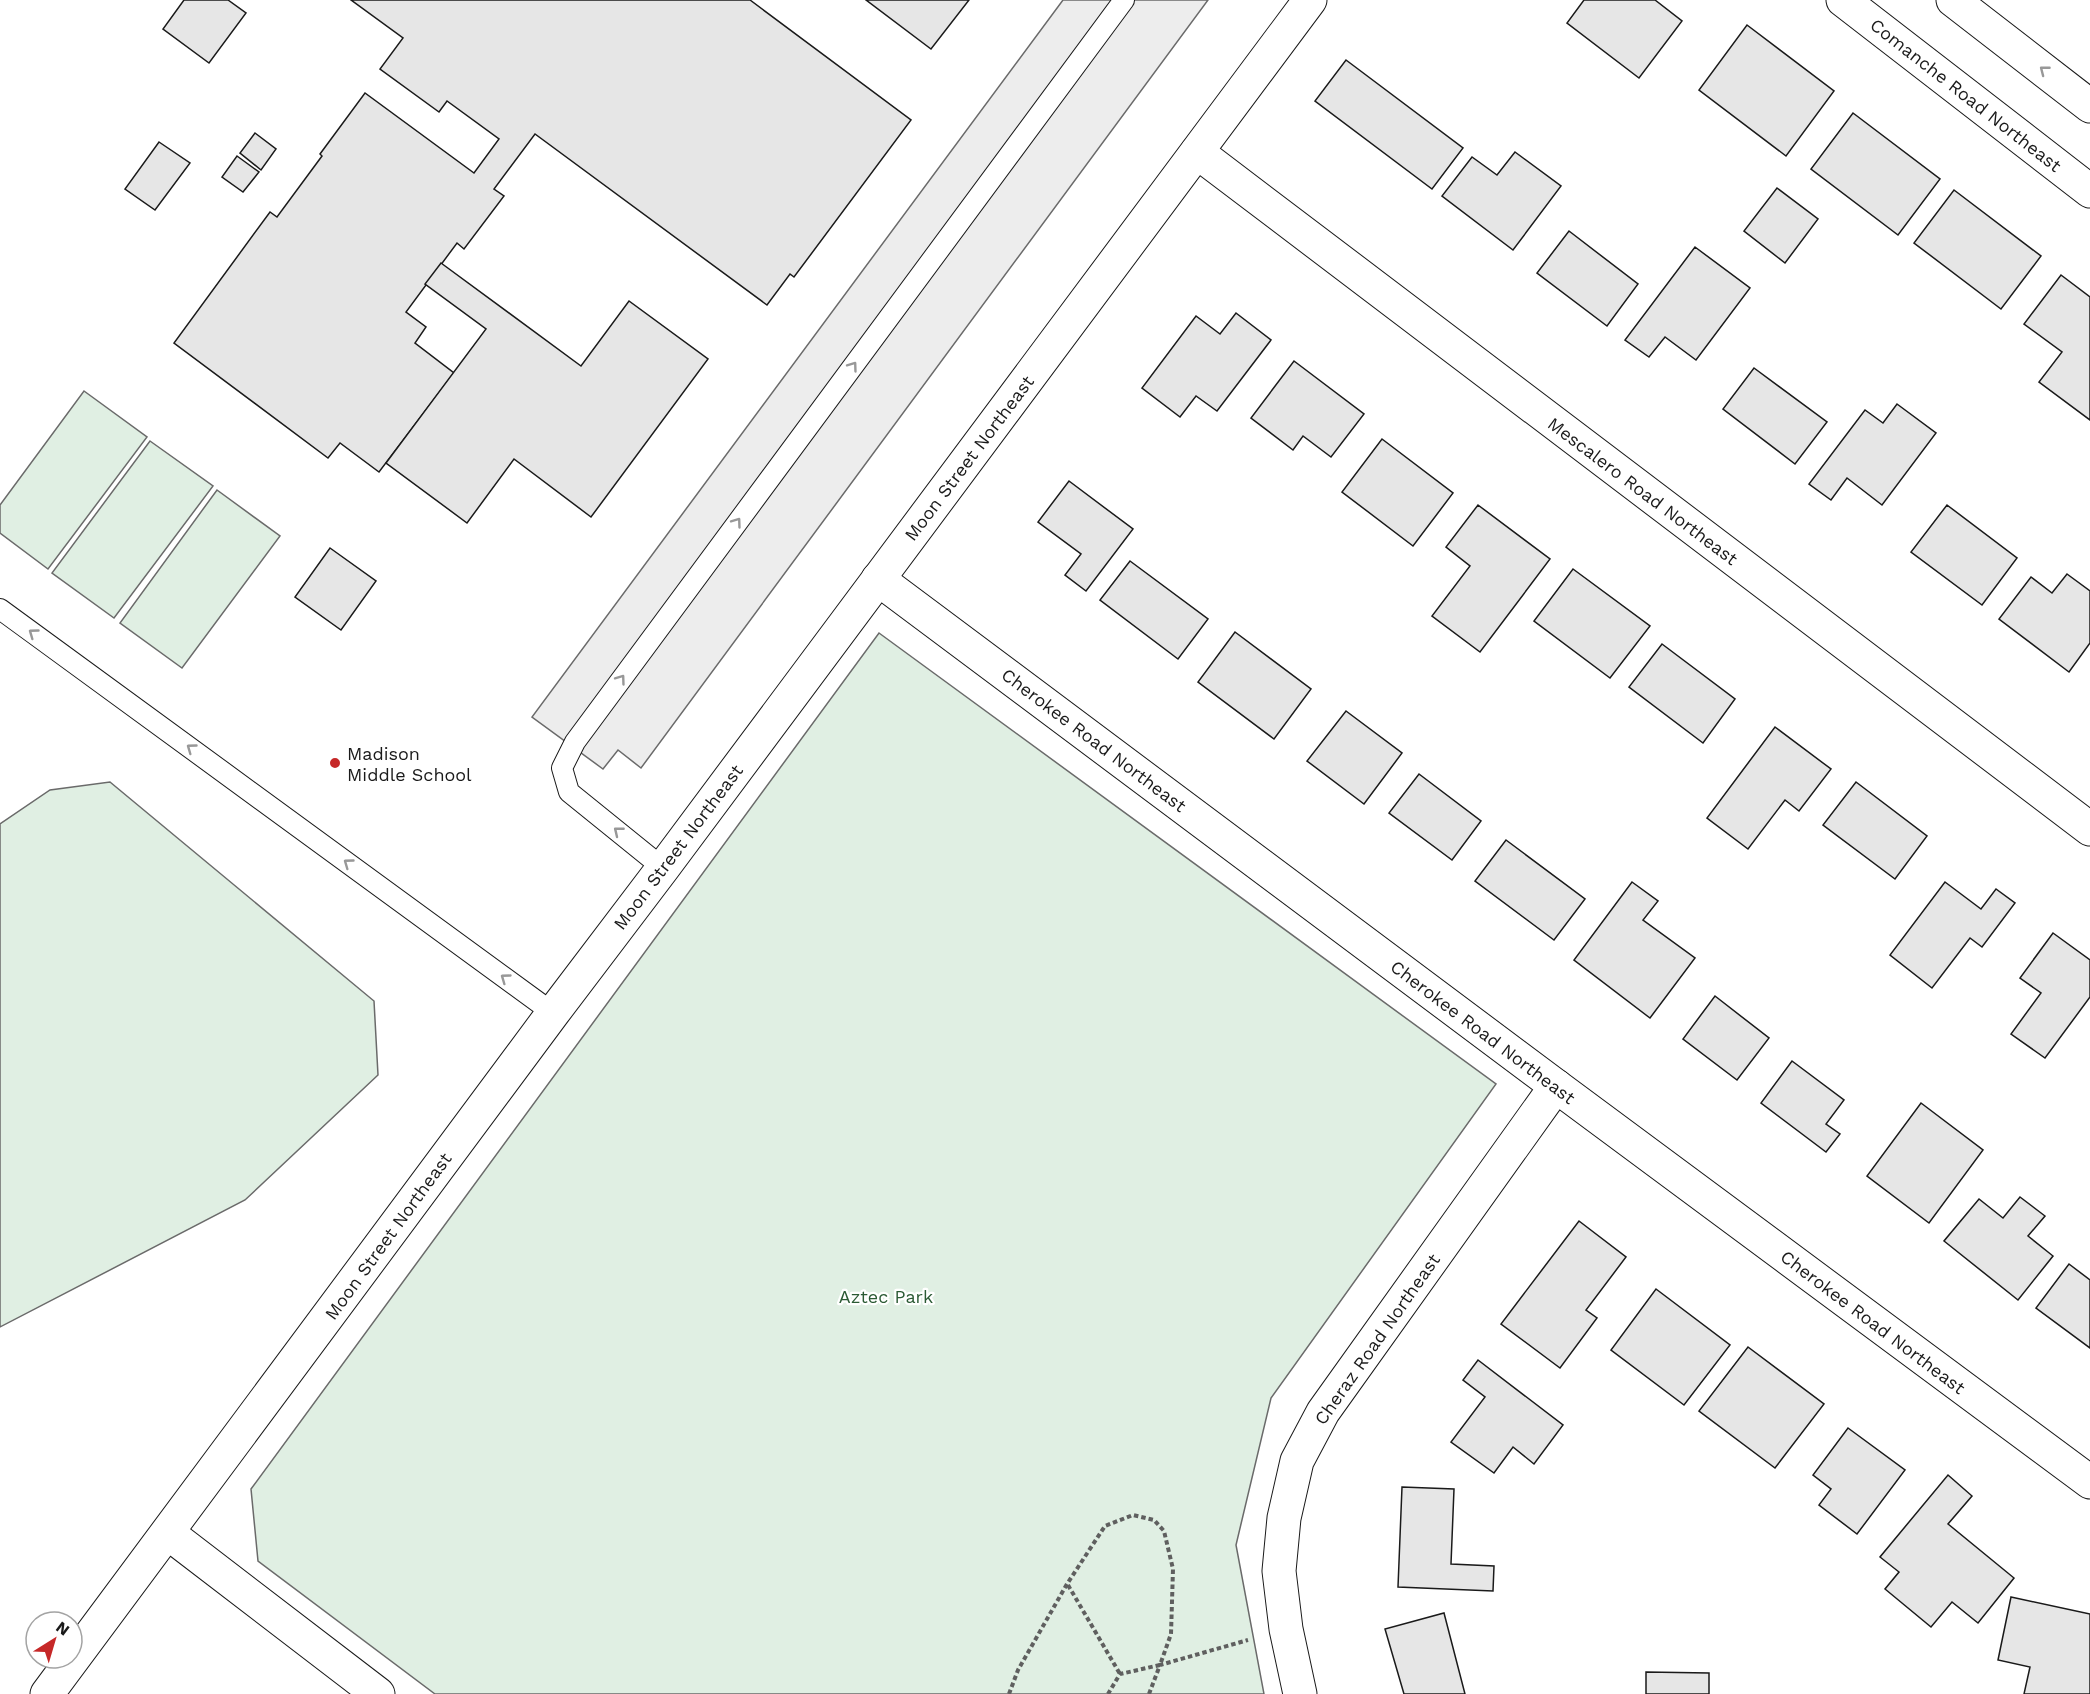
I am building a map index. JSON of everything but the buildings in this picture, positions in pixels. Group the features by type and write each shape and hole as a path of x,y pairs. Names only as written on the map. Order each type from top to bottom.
{"street":[{"name":"Moon Street Northeast","path":"47,1694 1310,0"},
{"name":"Comanche Road Northeast","path":"1843,0 2090,190"},
{"path":"1953,0 2090,106"},
{"name":"Mescalero Road Northeast","path":"1197,152 2090,829"},
{"name":"Cherokee Road Northeast","path":"878,579 2090,1482"},
{"name":"Cheraz Road Northeast","path":"1300,1694 1286,1629 1279,1571 1284,1518 1297,1461 1323,1412 1556,1086"},
{"path":"168,1533 378,1694"}],"lane":[{"path":"663,868 569,792 562,768 575,741 1124,0"},
{"path":"0,609 553,1013"}],"path":[{"path":"1009,1694 1018,1670 1067,1584 1105,1526 1133,1515 1154,1520 1164,1531 1173,1569 1171,1634 1149,1694"},
{"path":"1067,1584 1120,1674"},
{"path":"1108,1694 1120,1674 1252,1639"}],"green space":[{"path":"84,391 147,437 48,569 0,533 0,505"},
{"path":"150,441 213,486 114,618 52,573"},
{"path":"217,490 280,536 182,668 120,623"},
{"name":"Aztec Park","path":"879,633 1496,1084 1271,1398 1236,1545 1264,1694 435,1694 258,1561 251,1489"},
{"path":"110,782 374,1001 378,1075 245,1200 0,1327 0,824 50,790"}],"shaded area":[{"path":"1063,0 1208,0 641,768 618,750 603,769 532,717"}],"place":[{"name":"Madison Middle School","path":"335,763"}]}
